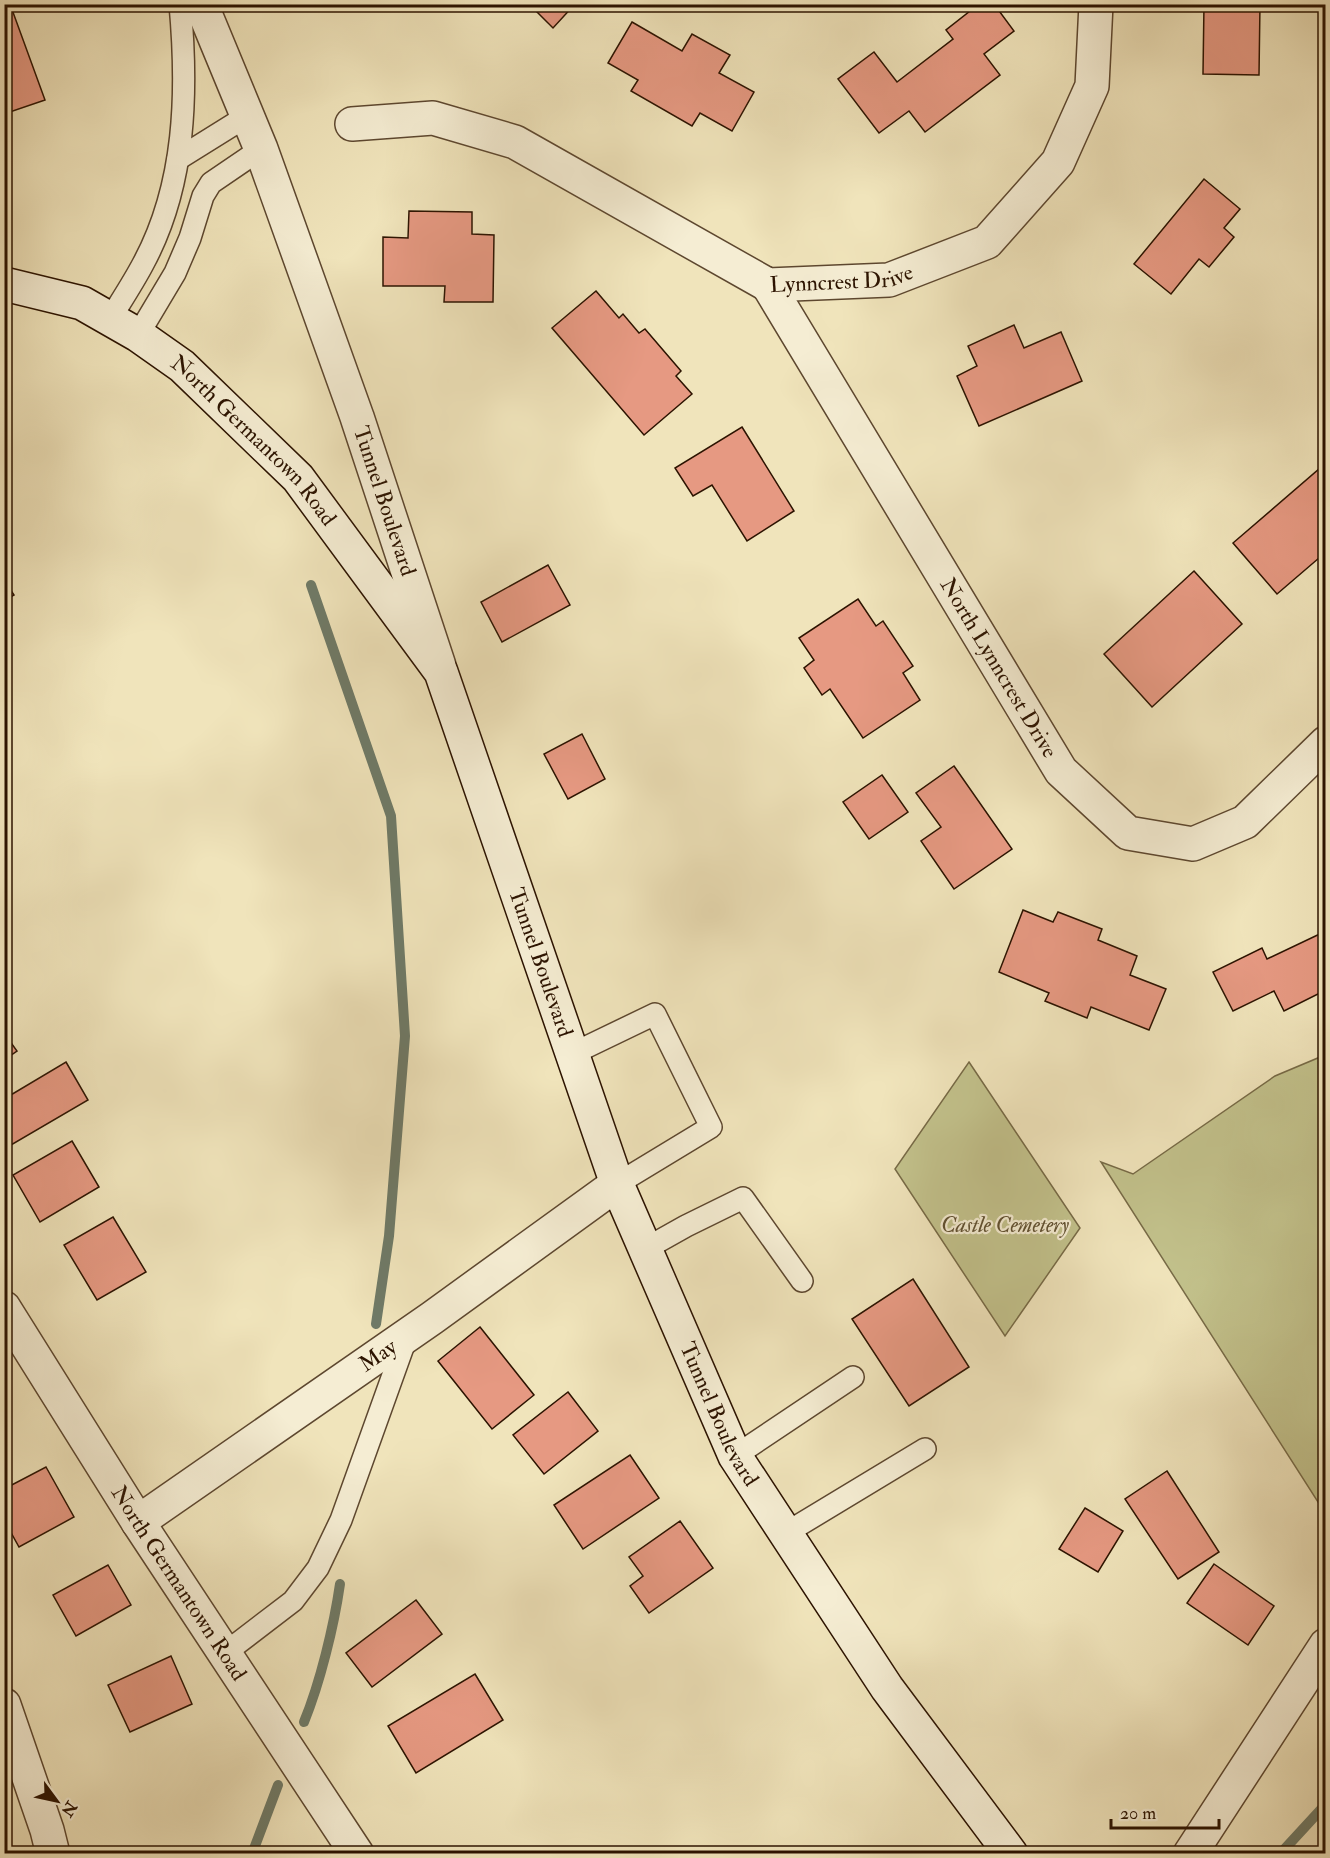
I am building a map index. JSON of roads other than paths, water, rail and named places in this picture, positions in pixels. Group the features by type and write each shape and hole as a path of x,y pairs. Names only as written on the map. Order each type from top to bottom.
{"street":[{"name":"Tunnel Boulevard","path":"201,4 261,150 357,417 441,672 617,1184 735,1456 887,1688 1011,1854"},
{"name":"Lynncrest Drive","path":"352,124 433,118 515,142 768,285 889,280 987,242 1058,162 1092,86 1096,4"},
{"name":"North Germantown Road","path":"4,284 82,303 138,335 182,366 298,478 441,672"},
{"name":"North Lynncrest Drive","path":"768,285 1061,771 1128,833 1193,844 1245,822 1326,743"},
{"name":"May","path":"138,1522 407,1335 617,1184"},
{"name":"North Germantown Road","path":"4,1308 138,1522 357,1854"},
{"path":"1190,1854 1326,1645"},
{"path":"4,1705 53,1854"}],"lane":[{"path":"110,319 144,263 176,177 184,85 180,4"},
{"path":"178,159 247,116"},
{"path":"138,335 175,273 190,238 203,196 211,183 261,150"},
{"path":"572,1054 655,1014 711,1127 617,1184"},
{"path":"645,1249 743,1198 802,1281"},
{"path":"225,1653 293,1601 318,1568 341,1520 407,1335"},
{"path":"735,1456 853,1377"},
{"path":"786,1533 925,1449"}],"waterway":[{"path":"311,585 391,816 405,1036 389,1236 376,1324"},
{"path":"304,1722 326,1654 340,1584"},
{"path":"252,1854 278,1785"},
{"path":"1280,1854 1326,1804"}],"park label":[{"name":"Castle Cemetery","path":"1005,1225"}]}
